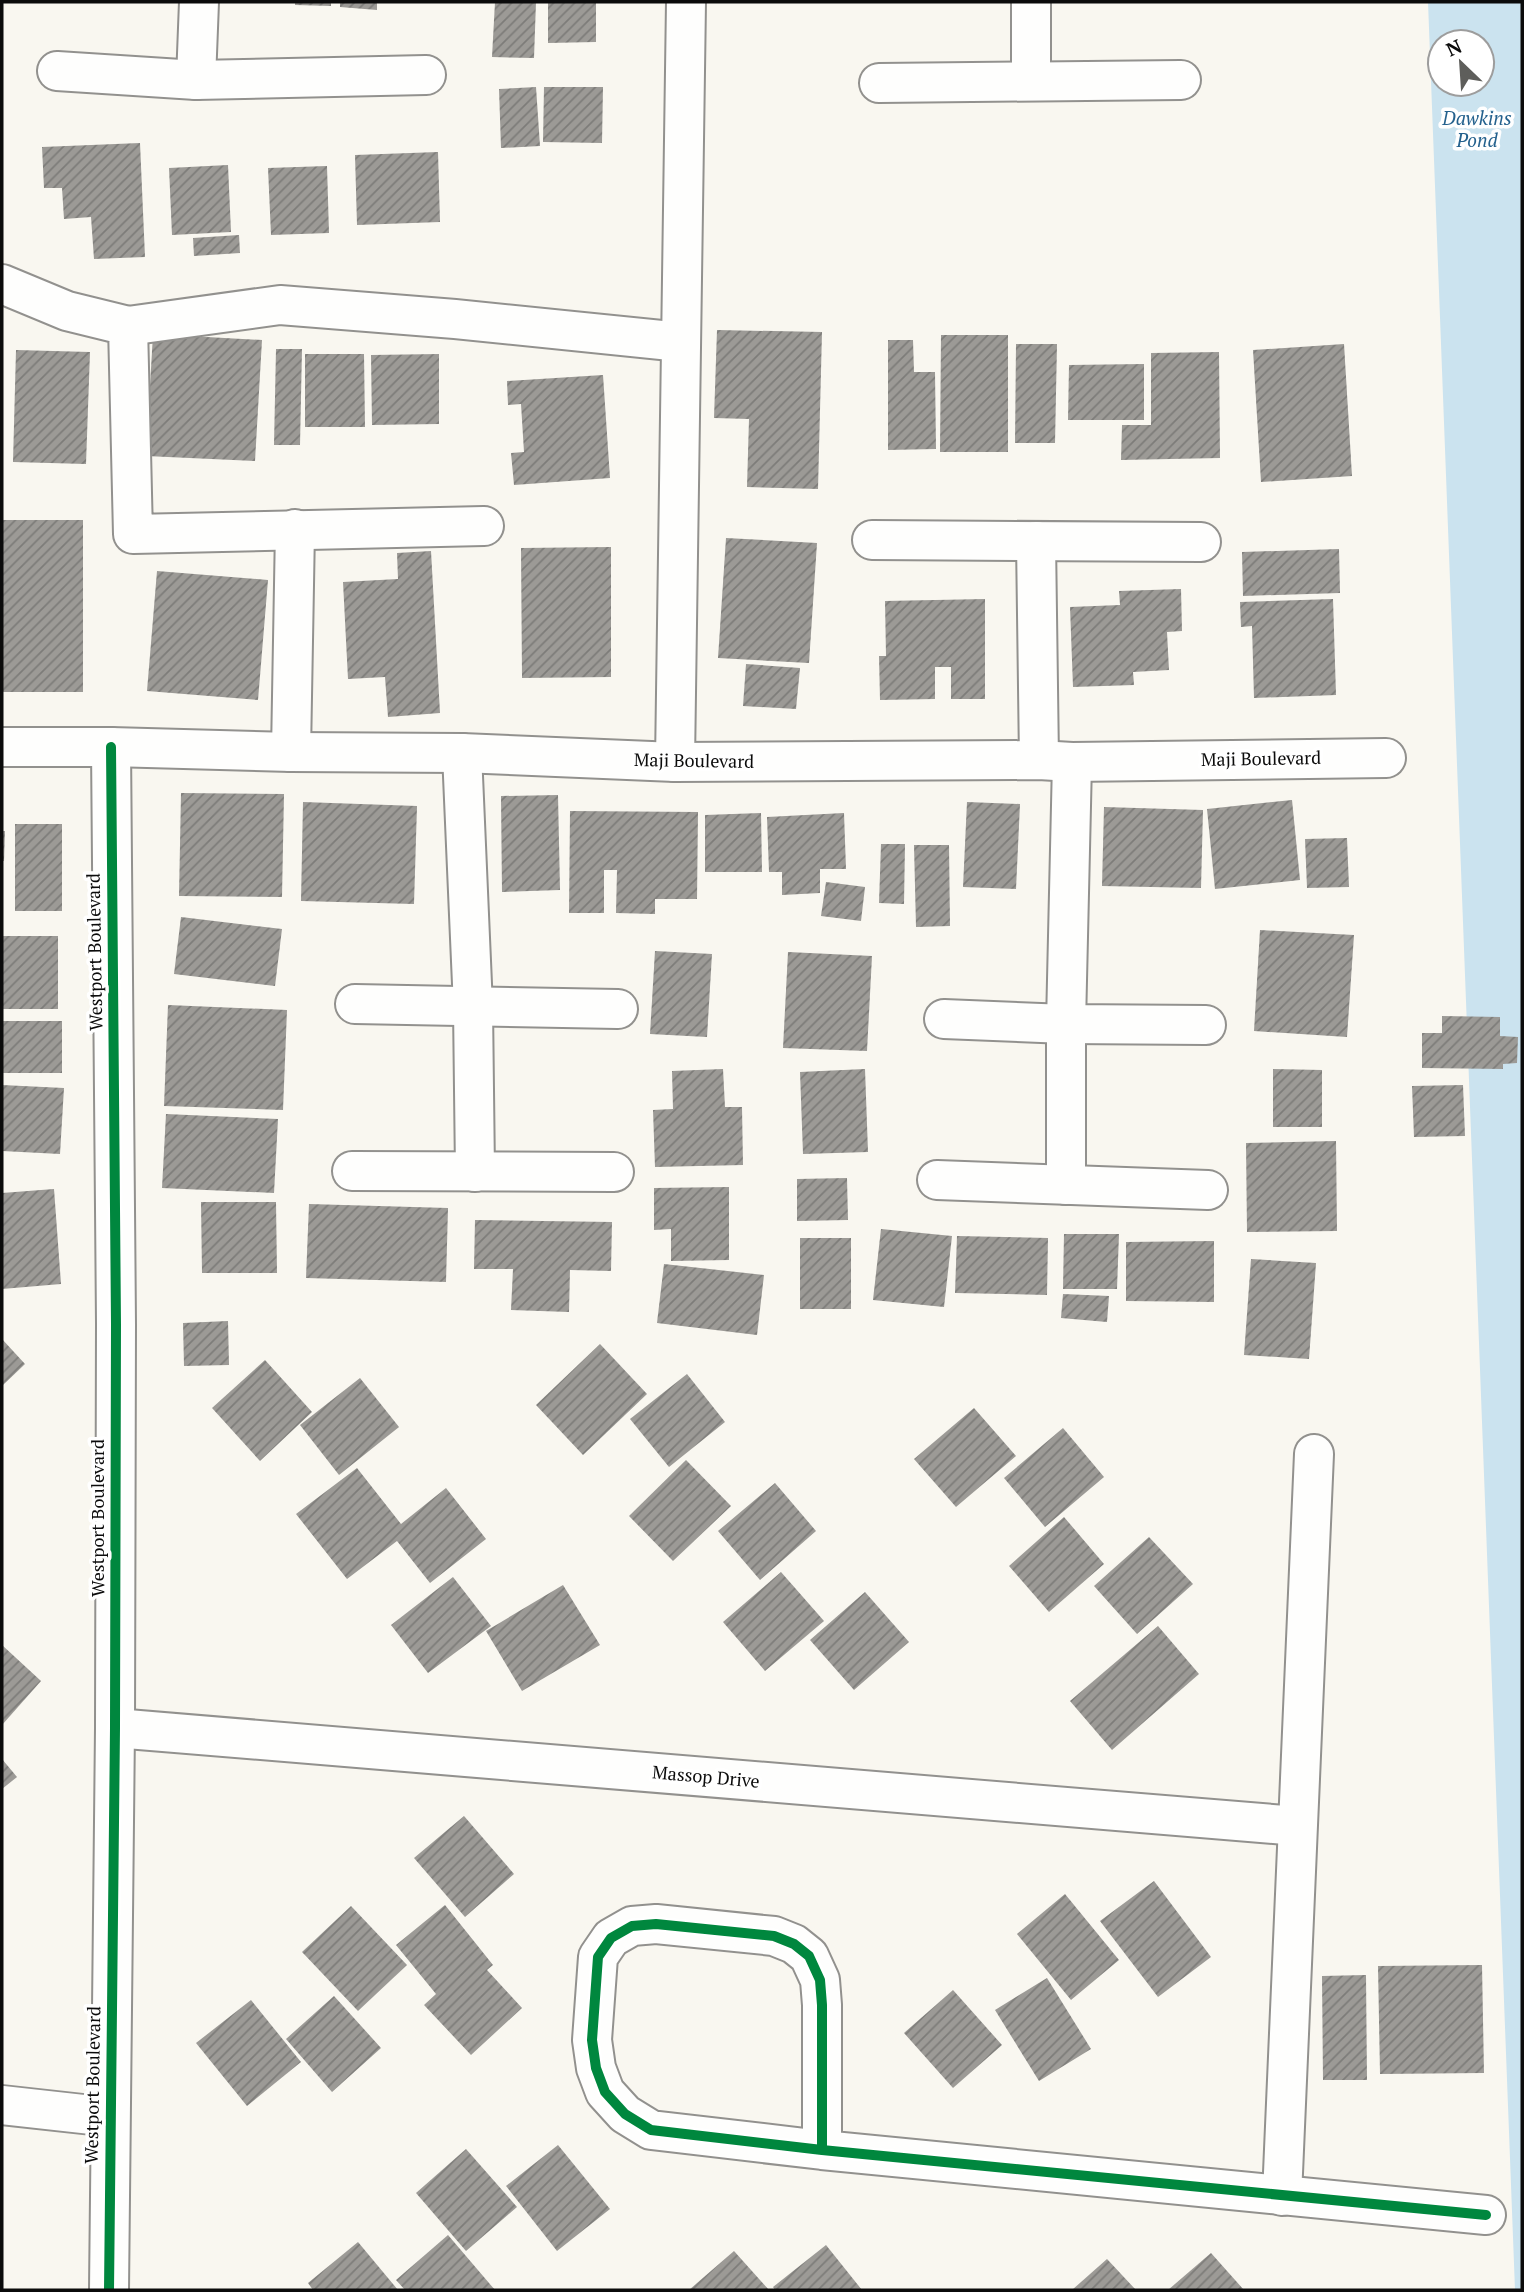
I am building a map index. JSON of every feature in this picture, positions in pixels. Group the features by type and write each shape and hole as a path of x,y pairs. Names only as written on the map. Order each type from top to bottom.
{"street":[{"path":"196,80 199,2"},
{"path":"675,762 686,2"},
{"path":"1031,2 1031,80"},
{"path":"57,71 196,80 426,75"},
{"path":"879,83 1181,80"},
{"path":"2,284 67,311 128,326 280,305 455,319 681,342"},
{"path":"128,326 133,534 484,526"},
{"path":"291,752 295,529"},
{"path":"872,540 1200,542"},
{"path":"1036,541 1055,761 1066,1024 1066,1185"},
{"name":"Maji Boulevard","path":"2,747 463,753 675,762 1386,758"},
{"name":"Westport Boulevard","path":"109,2290 116,1324 111,747"},
{"path":"463,753 473,1007 475,1172"},
{"path":"355,1004 618,1009"},
{"path":"944,1019 1066,1024 1206,1025"},
{"path":"352,1171 614,1172"},
{"path":"937,1180 1208,1190"},
{"path":"1282,2196 1314,1454"},
{"name":"Massop Drive","path":"115,1728 1297,1826"},
{"path":"822,2150 822,2005 820,1980 809,1956 794,1944 774,1936 656,1924 632,1926 611,1938 598,1957 592,2040 596,2068 605,2092 625,2114 652,2130 822,2150 1486,2215"},
{"path":"2,2105 110,2117"}],"water":[{"name":"Dawkins Pond","path":"1428,2 1522,2 1522,2290 1515,2290 1432,98 1496,98 1496,28 1429,28"}],"building":[{"path":"295,2 331,2 331,6 295,5"},
{"path":"340,2 377,2 377,10 340,7"},
{"path":"495,2 536,2 534,58 492,57"},
{"path":"548,2 596,2 596,42 548,43"},
{"path":"536,87 540,146 501,148 499,89"},
{"path":"544,87 603,87 602,143 543,142"},
{"path":"140,143 145,257 94,259 91,217 64,219 62,188 44,188 42,147"},
{"path":"438,152 440,222 357,225 355,155"},
{"path":"228,165 231,232 172,235 169,168"},
{"path":"327,166 329,233 271,235 268,168"},
{"path":"239,235 240,253 194,256 193,238"},
{"path":"717,330 822,332 818,489 747,487 749,419 714,418"},
{"path":"153,334 262,340 255,461 146,456"},
{"path":"941,335 1008,335 1008,452 940,452"},
{"path":"888,340 913,340 914,372 935,372 936,449 888,450"},
{"path":"1016,344 1057,344 1055,443 1015,443"},
{"path":"1344,344 1352,476 1261,482 1253,350"},
{"path":"276,349 302,349 300,445 274,445"},
{"path":"16,350 90,352 86,464 13,462"},
{"path":"1219,352 1220,458 1121,460 1122,425 1151,425 1151,353"},
{"path":"305,354 364,354 365,427 305,427"},
{"path":"439,354 439,424 372,425 371,355"},
{"path":"1144,364 1144,420 1068,420 1069,365"},
{"path":"603,375 610,478 514,485 511,453 524,452 521,404 508,405 507,381"},
{"path":"2,520 83,520 83,692 2,692"},
{"path":"726,538 817,543 809,663 718,658"},
{"path":"611,547 611,677 522,678 521,548"},
{"path":"1339,549 1340,593 1243,596 1242,552"},
{"path":"431,551 440,713 388,717 385,677 348,679 343,582 398,579 397,553"},
{"path":"157,571 268,580 258,700 147,691"},
{"path":"1181,589 1182,631 1167,632 1169,670 1133,672 1134,685 1073,687 1070,607 1120,605 1119,591"},
{"path":"985,599 985,699 951,699 951,667 935,667 935,699 880,700 879,656 886,656 885,601"},
{"path":"1333,599 1336,695 1254,698 1252,626 1241,627 1240,602"},
{"path":"746,664 800,668 796,709 743,706"},
{"path":"181,793 284,794 282,897 179,896"},
{"path":"558,795 560,890 502,892 501,796"},
{"path":"1292,800 1300,880 1215,889 1207,809"},
{"path":"303,802 417,806 414,904 301,901"},
{"path":"967,802 1020,804 1016,889 963,887"},
{"path":"1104,807 1203,810 1201,888 1102,886"},
{"path":"570,811 698,812 697,899 655,899 655,914 616,913 617,870 604,870 604,913 569,913"},
{"path":"761,813 762,872 705,872 705,815"},
{"path":"844,813 846,869 820,869 820,893 782,895 782,872 769,872 767,817"},
{"path":"15,824 62,824 62,911 15,911"},
{"path":"2,831 5,831 4,861 2,861"},
{"path":"1347,838 1349,887 1307,888 1305,839"},
{"path":"881,844 905,844 904,904 879,903"},
{"path":"914,845 949,845 950,926 916,927"},
{"path":"826,882 865,887 861,921 821,916"},
{"path":"181,917 282,929 275,986 174,974"},
{"path":"1260,930 1354,935 1347,1037 1254,1031"},
{"path":"2,936 58,936 58,1009 2,1009"},
{"path":"655,951 712,954 707,1037 650,1034"},
{"path":"788,952 872,956 867,1051 783,1048"},
{"path":"168,1005 287,1010 283,1110 164,1106"},
{"path":"1442,1016 1500,1017 1500,1036 1518,1037 1517,1063 1503,1064 1503,1069 1422,1068 1422,1033 1442,1033"},
{"path":"2,1021 62,1021 62,1073 2,1073"},
{"path":"723,1069 725,1107 742,1107 743,1165 655,1167 653,1110 673,1109 672,1071"},
{"path":"865,1069 868,1152 803,1154 800,1072"},
{"path":"1273,1069 1322,1070 1322,1127 1273,1127"},
{"path":"2,1085 64,1088 60,1154 2,1151"},
{"path":"1463,1085 1465,1136 1414,1137 1412,1086"},
{"path":"166,1114 278,1119 274,1193 162,1188"},
{"path":"1336,1141 1337,1231 1247,1232 1246,1143"},
{"path":"847,1178 848,1220 797,1221 797,1179"},
{"path":"729,1187 729,1260 671,1261 671,1229 654,1230 654,1188"},
{"path":"54,1189 61,1284 2,1289 2,1193"},
{"path":"201,1202 276,1202 277,1273 202,1273"},
{"path":"309,1204 448,1208 446,1282 306,1278"},
{"path":"475,1220 612,1222 611,1271 570,1270 569,1312 511,1310 513,1269 474,1269"},
{"path":"881,1229 952,1236 944,1307 873,1300"},
{"path":"1064,1234 1119,1234 1117,1289 1063,1289"},
{"path":"957,1236 1048,1238 1047,1295 955,1293"},
{"path":"800,1238 851,1238 851,1309 800,1309"},
{"path":"1214,1241 1214,1302 1126,1301 1126,1242"},
{"path":"1251,1259 1316,1263 1309,1359 1244,1355"},
{"path":"664,1264 764,1275 757,1335 657,1323"},
{"path":"1063,1294 1109,1296 1107,1322 1061,1318"},
{"path":"228,1321 229,1365 184,1366 183,1323"},
{"path":"2,1339 25,1364 2,1386"},
{"path":"600,1344 647,1394 583,1455 536,1405"},
{"path":"265,1360 312,1412 260,1461 212,1408"},
{"path":"687,1374 725,1422 669,1467 630,1419"},
{"path":"360,1378 399,1427 339,1475 300,1425"},
{"path":"974,1408 1016,1456 956,1507 914,1459"},
{"path":"1063,1428 1104,1477 1045,1527 1004,1478"},
{"path":"686,1460 731,1506 673,1561 629,1516"},
{"path":"357,1468 401,1524 446,1488 486,1539 430,1583 397,1541 347,1579 296,1514"},
{"path":"775,1483 816,1531 760,1580 718,1531"},
{"path":"1064,1517 1104,1564 1049,1612 1009,1566"},
{"path":"1149,1537 1193,1584 1137,1634 1094,1586"},
{"path":"781,1572 824,1621 765,1671 723,1622"},
{"path":"453,1577 491,1626 428,1673 391,1625"},
{"path":"563,1585 600,1645 522,1691 486,1631"},
{"path":"865,1592 909,1642 854,1690 810,1640"},
{"path":"1158,1626 1199,1674 1112,1750 1070,1701"},
{"path":"2,1645 41,1681 2,1725"},
{"path":"2,1759 17,1777 2,1789"},
{"path":"464,1816 514,1874 465,1917 414,1858"},
{"path":"1154,1881 1211,1957 1158,1997 1100,1921"},
{"path":"1065,1894 1119,1960 1071,2000 1017,1934"},
{"path":"445,1905 493,1965 487,1970 522,2008 471,2055 424,2005 436,1994 396,1945"},
{"path":"351,1906 407,1965 358,2011 302,1952"},
{"path":"1482,1965 1484,2073 1380,2074 1378,1966"},
{"path":"1366,1975 1367,2080 1323,2080 1322,1976"},
{"path":"1047,1978 1091,2049 1039,2081 995,2010"},
{"path":"953,1990 1002,2045 953,2088 904,2033"},
{"path":"334,1996 381,2048 332,2092 286,2039"},
{"path":"251,2000 301,2062 247,2106 196,2043"},
{"path":"558,2145 610,2209 557,2251 506,2186"},
{"path":"466,2149 517,2207 466,2251 416,2193"},
{"path":"448,2235 495,2290 405,2290 396,2280"},
{"path":"358,2242 398,2290 313,2290 308,2283"},
{"path":"826,2245 862,2290 775,2290 773,2287"},
{"path":"734,2251 769,2290 689,2290"},
{"path":"1211,2253 1244,2290 1168,2290"},
{"path":"1107,2259 1136,2290 1072,2290"}],"cycle path":[{"path":"109,2290 116,1324 111,747"},
{"path":"822,2150 651,2130 625,2114 605,2092 596,2068 592,2040 598,1957 611,1938 632,1926 656,1924 774,1936 794,1944 809,1956 820,1980 822,2005 822,2150 1486,2215"}]}
